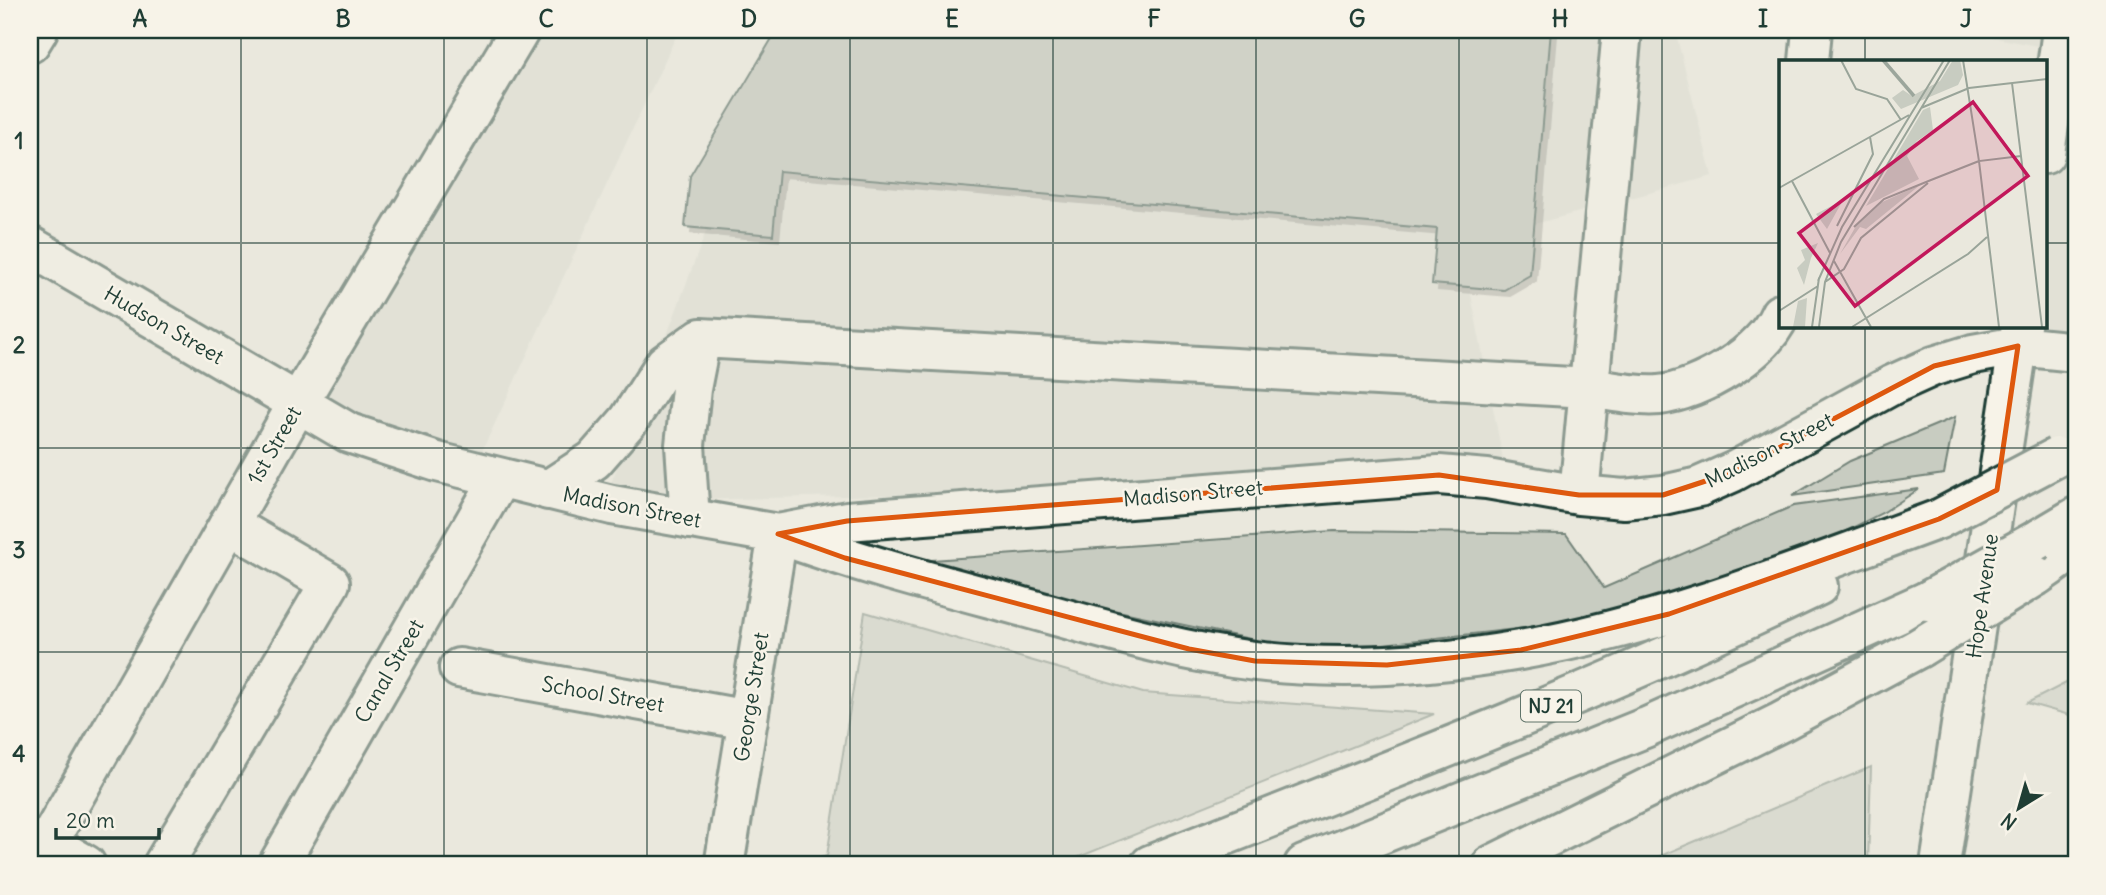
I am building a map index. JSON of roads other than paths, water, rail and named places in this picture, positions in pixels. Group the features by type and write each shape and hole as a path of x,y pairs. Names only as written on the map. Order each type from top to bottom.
{"main road":[{"path":"30,43 38,30"},
{"name":"1st Street","path":"41,854 298,403 520,30"},
{"path":"1579,495 1622,30"},
{"path":"1809,60 1812,30"},
{"path":"2046,147 2062,30"},
{"name":"Hudson Street","path":"30,246 298,403"},
{"path":"548,490 594,460 629,420 665,364 701,338 1589,388 1659,395 1704,381 1756,349 1776,325 1779,317"},
{"name":"Madison Street","path":"298,403 348,433 437,462 611,505 778,534 847,521 1439,475 1499,480 1579,495 1624,499 1699,487 1733,472 1892,384 2020,336 2076,352"},
{"name":"Hope Avenue","path":"1940,865 2020,336"},
{"path":"690,519 685,445 691,389 701,338"},
{"name":"NJ 21","path":"1150,865 1514,721 1672,654 1839,575 2067,450"},
{"name":"Canal Street","path":"278,865 500,478"},
{"name":"NJ 21","path":"1304,865 1671,717 1927,601 2076,517"},
{"path":"778,534 845,558 1189,649 1281,663 1387,665 1521,650 1621,627 1743,590 1939,519"},
{"path":"163,865 330,583 229,524"},
{"name":"George Street","path":"725,860 778,534"},
{"path":"1492,865 1792,716 1919,648 2036,576 2076,548"},
{"name":"School Street","path":"458,668 748,720"},
{"path":"41,854 86,865"}]}
